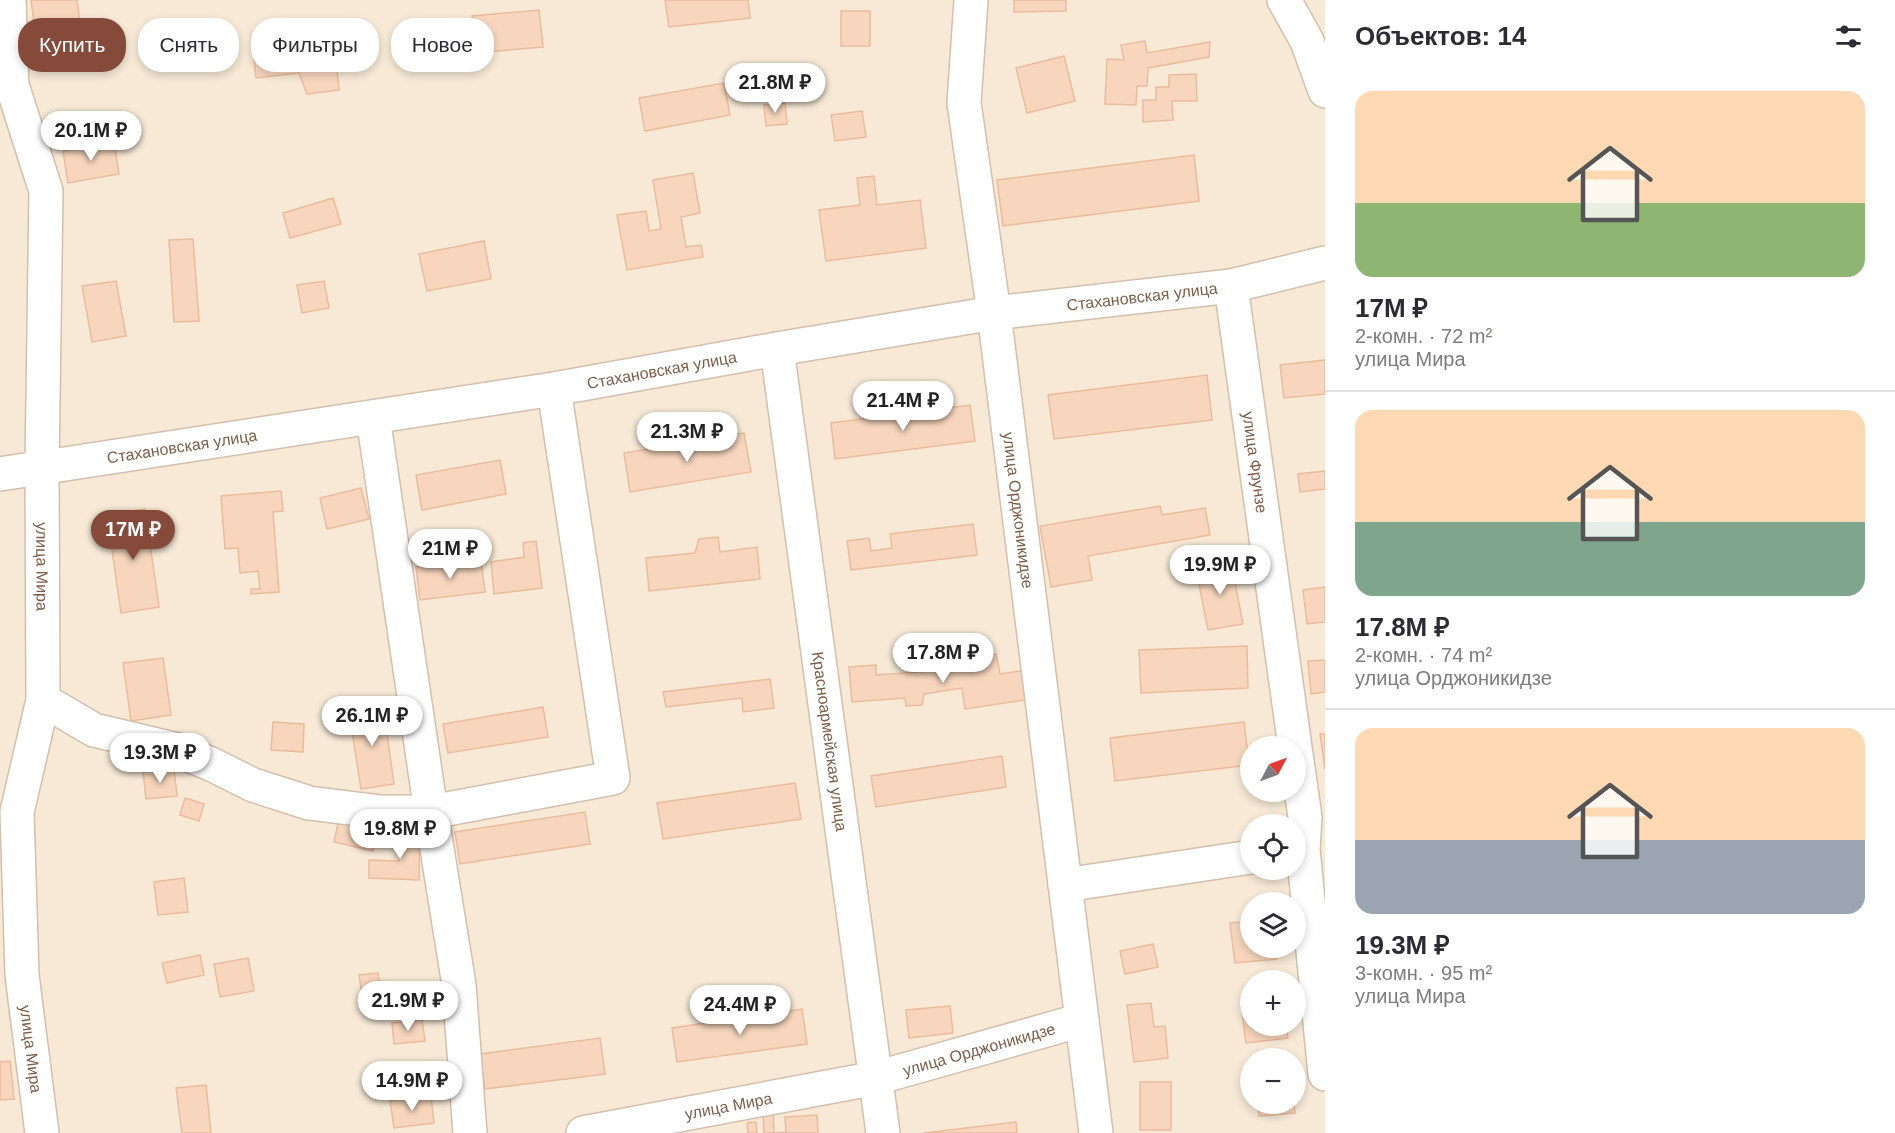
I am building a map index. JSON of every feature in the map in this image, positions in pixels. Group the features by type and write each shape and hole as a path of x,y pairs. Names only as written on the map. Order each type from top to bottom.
{"street":[{"name":"улица Мира","path":"9,0 12,85 46,191 42,467 43,700 17,812 22,975 42,1133"},
{"name":"улица Орджоникидзе","path":"971,0 964,104 994,313 1096,1133"},
{"path":"1284,0 1307,41 1325,91"},
{"name":"Стахановская улица","path":"0,474 554,389 994,313 1231,286 1325,263"},
{"name":"улица Фрунзе","path":"1231,286 1293,736"},
{"name":"Красноармейская улица","path":"777,349 884,1133"},
{"path":"43,700 94,730 174,749 212,764 253,785 309,803 381,812 436,811 613,778 554,389"},
{"path":"373,417 436,811 459,985 470,1133"},
{"path":"1303,802 1325,1074"},
{"path":"1065,885 1240,859"},
{"name":"улица Орджоникидзе","path":"876,1078 1082,1020"},
{"name":"улица Мира","path":"596,1132 876,1078"}],"shaded area":[{"path":"0,0 1325,0 1325,1133 0,1133"}],"building":[{"path":"31,0 77,0 79,18 33,18"},
{"path":"665,0 748,0 750,18 669,27"},
{"path":"1014,0 1066,0 1066,11 1014,12"},
{"path":"539,10 543,47 494,51 494,18 472,18 472,16"},
{"path":"841,11 870,11 870,46 841,46"},
{"path":"1145,41 1147,53 1210,42 1209,57 1148,68 1147,86 1137,86 1136,105 1105,104 1107,59 1124,60 1121,45"},
{"path":"1064,56 1075,101 1027,113 1016,68"},
{"path":"255,72 337,72 339,90 307,94 299,73 256,78"},
{"path":"1196,74 1197,101 1172,101 1173,120 1143,122 1143,100 1156,100 1156,87 1169,87 1169,75"},
{"path":"724,83 730,115 645,131 639,98"},
{"path":"785,103 787,124 766,126 764,105"},
{"path":"862,111 866,137 835,141 831,115"},
{"path":"114,142 119,174 68,183 63,151"},
{"path":"1194,155 1199,201 1003,226 997,180"},
{"path":"693,173 700,213 681,217 686,247 701,245 703,257 627,270 617,215 646,211 649,231 661,229 653,180"},
{"path":"874,176 877,205 920,200 926,248 826,261 819,210 860,205 857,178"},
{"path":"333,198 341,224 290,238 283,213"},
{"path":"193,239 199,321 174,322 169,240"},
{"path":"484,241 491,279 427,291 419,254"},
{"path":"116,281 126,336 92,342 82,286"},
{"path":"324,281 329,308 302,313 297,285"},
{"path":"1325,360 1325,394 1284,398 1280,365"},
{"path":"1207,375 1212,420 1054,439 1048,395"},
{"path":"970,405 975,441 835,459 831,423"},
{"path":"744,433 751,472 630,492 624,453"},
{"path":"500,460 506,494 422,510 416,475"},
{"path":"1325,471 1325,489 1300,492 1298,474"},
{"path":"361,488 369,519 327,529 320,498"},
{"path":"281,491 283,511 273,512 279,592 251,594 251,589 260,589 258,571 240,573 238,548 225,549 221,496"},
{"path":"1160,506 1162,515 1205,508 1210,535 1088,556 1092,580 1051,587 1040,526"},
{"path":"145,509 159,607 121,613 107,515"},
{"path":"973,524 977,555 851,570 847,541 869,538 871,551 892,548 890,534"},
{"path":"718,537 720,552 757,547 760,579 649,591 646,558 695,553 699,539"},
{"path":"536,541 542,588 494,594 491,562 524,557 523,543"},
{"path":"481,560 485,592 420,600 416,567"},
{"path":"1231,562 1243,624 1208,630 1196,569"},
{"path":"1325,587 1325,622 1307,624 1303,590"},
{"path":"1247,646 1248,688 1141,693 1139,650"},
{"path":"996,654 1000,674 1026,670 1031,699 965,709 962,688 924,694 922,705 906,706 905,698 852,702 849,667 876,665 876,675 972,668 974,657"},
{"path":"163,658 171,715 131,721 123,663"},
{"path":"1325,660 1325,692 1311,694 1308,661"},
{"path":"770,679 774,708 743,712 742,698 666,707 663,692"},
{"path":"383,706 394,784 361,789 349,711"},
{"path":"543,707 548,737 448,753 443,724"},
{"path":"273,722 304,724 303,752 271,750"},
{"path":"1244,722 1246,736 1240,736 1240,766 1115,781 1110,738"},
{"path":"1320,734 1325,734 1325,769"},
{"path":"1002,756 1006,787 876,807 871,776"},
{"path":"174,769 177,796 146,799 143,772"},
{"path":"795,783 801,819 663,839 657,803"},
{"path":"185,798 204,804 199,821 180,815"},
{"path":"585,812 590,844 460,864 455,832"},
{"path":"339,819 378,827 373,851 334,842"},
{"path":"400,830 420,831 419,880 369,878 369,860 399,861"},
{"path":"184,878 188,912 158,915 154,882"},
{"path":"1240,922 1240,958 1277,959 1235,963 1230,923"},
{"path":"1153,944 1158,967 1125,974 1120,951"},
{"path":"200,955 204,975 167,983 162,963"},
{"path":"248,958 254,991 220,997 214,964"},
{"path":"378,973 383,1011 365,1014 359,975"},
{"path":"1151,1003 1154,1027 1165,1026 1168,1058 1134,1062 1127,1005"},
{"path":"950,1006 953,1033 909,1038 906,1010"},
{"path":"802,1009 807,1044 677,1062 672,1028"},
{"path":"422,1020 425,1041 394,1044 392,1023"},
{"path":"1245,1036 1288,1036 1288,1038 1246,1043"},
{"path":"600,1038 605,1074 485,1089 480,1054"},
{"path":"10,1061 14,1099 0,1100 0,1062"},
{"path":"1140,1082 1171,1082 1171,1130 1140,1130"},
{"path":"206,1085 211,1133 182,1133 176,1088"},
{"path":"431,1096 434,1123 394,1128 390,1101"},
{"path":"763,1112 773,1112 774,1133 764,1133"},
{"path":"1259,1114 1283,1114 1259,1116"},
{"path":"817,1115 818,1133 774,1133 786,1132 785,1117"},
{"path":"756,1122 757,1133 748,1133 747,1123"},
{"path":"1016,1122 1017,1133 924,1133"}]}
